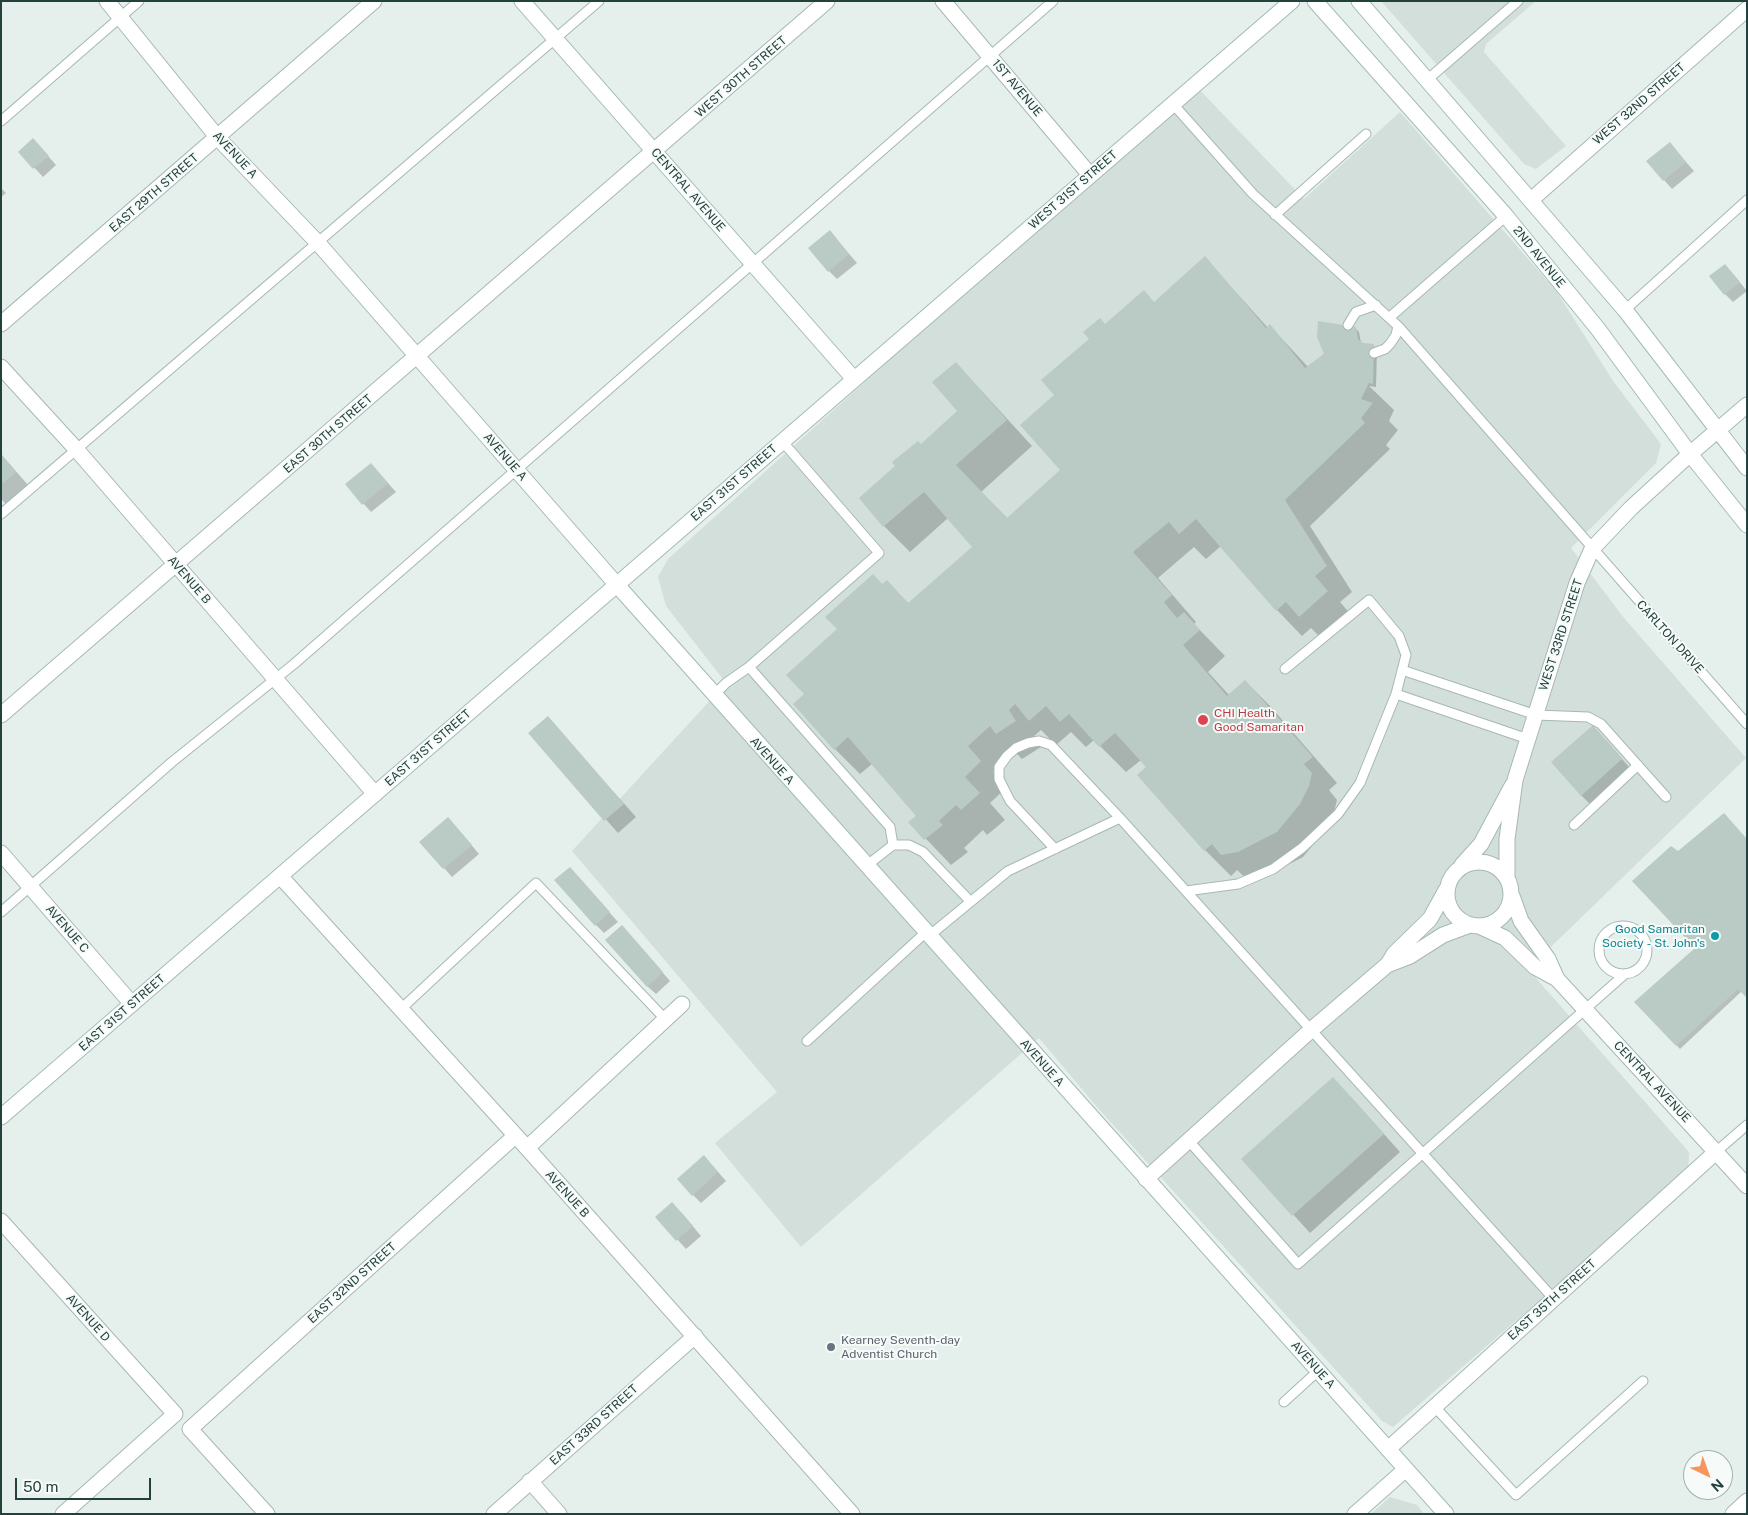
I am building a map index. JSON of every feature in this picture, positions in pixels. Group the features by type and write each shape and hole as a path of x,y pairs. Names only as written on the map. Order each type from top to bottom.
{"street":[{"name":"AVENUE A","path":"107,1 218,138 318,243 714,696 1446,1514"},
{"name":"EAST 29TH STREET","path":"1,324 374,1"},
{"name":"CENTRAL AVENUE","path":"522,1 854,379"},
{"name":"WEST 30TH STREET","path":"654,152 827,1"},
{"name":"1ST AVENUE","path":"942,1 1090,175"},
{"name":"WEST 31ST STREET","path":"854,379 1292,1"},
{"name":"2ND AVENUE","path":"1315,1 1506,216 1598,330 1690,454 1747,525"},
{"path":"1359,1 1625,310 1747,468"},
{"name":"WEST 32ND STREET","path":"1531,200 1747,10"},
{"name":"EAST 30TH STREET","path":"1,715 654,152"},
{"name":"AVENUE B","path":"1,367 76,450 375,794"},
{"name":"EAST 31ST STREET","path":"1,1117 854,379"},
{"name":"WEST 33RD STREET","path":"1507,877 1507,839 1516,780 1577,583 1592,550 1631,508 1747,405"},
{"name":"WEST 33RD STREET","path":"1460,867 1481,844 1516,780"},
{"name":"AVENUE C","path":"1,853 132,1004"},
{"path":"1146,1179 1311,1030 1388,965 1410,956 1443,935 1492,923 1503,915 1512,896 1507,877 1498,867 1486,862 1472,862 1460,867 1451,877 1430,919 1394,954 1388,965"},
{"name":"AVENUE B","path":"280,876 695,1336 852,1514"},
{"path":"1446,890 1448,904 1455,916 1474,926"},
{"name":"CENTRAL AVENUE","path":"1512,896 1520,921 1548,958 1557,979 1747,1186"},
{"name":"CENTRAL AVENUE","path":"1474,926 1505,938 1535,967 1557,979"},
{"path":"526,1148 682,1004"},
{"name":"EAST 32ND STREET","path":"267,1514 190,1429 515,1136"},
{"name":"EAST 35TH STREET","path":"1388,1449 1553,1298 1717,1152"},
{"name":"AVENUE D","path":"1,1221 175,1414 63,1514"},
{"name":"EAST 33RD STREET","path":"494,1514 695,1336"},
{"path":"1356,1514 1406,1469"},
{"path":"530,1482 559,1514"},
{"path":"1733,1514 1747,1501"}],"lane":[{"path":"1,121 139,1"},
{"path":"1,514 599,1"},
{"path":"1,912 172,762 275,679 990,58 1053,1"},
{"path":"1427,80 1518,1"},
{"name":"CARLTON DRIVE","path":"1173,104 1275,215 1376,304 1398,326 1592,550 1747,724"},
{"path":"1275,215 1366,134"},
{"path":"1625,310 1747,200"},
{"path":"1390,318 1506,216"},
{"path":"1348,325 1356,312 1376,304"},
{"path":"1374,353 1385,349 1390,344 1396,335 1398,326"},
{"path":"714,696 726,683 749,667 879,553 782,441"},
{"path":"1186,891 1238,884 1273,869 1302,848 1338,814 1360,783 1396,694 1406,655 1399,636 1369,600 1285,669"},
{"path":"749,667 890,827 893,845"},
{"path":"1402,670 1536,715 1588,717 1601,724 1666,797"},
{"path":"1396,694 1528,739"},
{"path":"1055,849 1010,801 999,779 999,767 1016,748 1028,742 1039,741 1051,745 1120,818 1553,1298"},
{"path":"1574,825 1638,765"},
{"path":"807,1040 927,934 1008,871 1120,818"},
{"path":"866,866 893,845 909,845 923,852 970,901"},
{"path":"401,1009 536,883 665,1020"},
{"path":"1189,1141 1298,1264 1624,974 1640,967 1645,961 1647,946 1640,932 1634,928 1619,925 1612,928 1600,939 1599,956 1608,970 1616,974 1624,974"},
{"path":"1717,1152 1747,1125"},
{"path":"1284,1402 1318,1371"},
{"path":"1434,1406 1516,1495 1643,1380"}],"shaded area":[{"path":"1381,1 1536,1 1486,44 1484,52 1566,146 1536,169 1524,164"},
{"name":"CHI Health Good Samaritan","path":"1195,85 1304,199 1400,112 1557,292 1613,381 1661,444 1656,463 1571,548 1624,618 1746,758 1528,969 1689,1152 1688,1172 1393,1427 1382,1421 1097,1107 1039,1038 801,1247 715,1143 777,1092 572,851 726,683 666,606 658,577 668,559"},
{"path":"1390,1497 1417,1505 1424,1514 1371,1514"}],"building":[{"path":"33,138 49,156 33,169 18,152"},
{"path":"1670,142 1686,162 1663,181 1646,161"},
{"path":"830,230 849,254 828,272 808,248"},
{"path":"1205,256 1266,328 1270,324 1305,368 1324,354 1317,337 1318,321 1356,327 1358,339 1363,343 1374,344 1373,384 1369,383 1361,399 1373,403 1361,418 1365,423 1285,500 1327,566 1315,576 1328,591 1299,617 1286,602 1276,611 1196,519 1179,534 1169,522 1133,552 1172,595 1164,602 1177,618 1184,612 1200,630 1183,645 1227,696 1245,680 1313,757 1304,764 1312,773 1309,786 1300,804 1277,832 1238,852 1221,855 1212,844 1204,851 1137,775 1146,767 1115,733 1099,747 1069,714 1060,722 1046,706 1029,721 1015,704 1009,710 1016,721 996,734 990,726 968,746 981,761 965,777 980,793 961,810 956,805 939,821 943,825 924,840 908,822 916,816 848,737 834,750 793,704 804,694 786,675 837,629 825,617 873,574 882,584 887,580 908,603 972,547 924,492 883,527 859,498 895,466 892,462 918,441 921,444 957,411 932,382 956,362 1007,420 956,465 1007,518 1060,470 1020,425 1054,395 1041,380 1089,339 1083,332 1100,318 1105,324 1144,290 1154,302"},
{"path":"1725,264 1740,282 1724,295 1709,276"},
{"path":"1,454 16,472 1,485"},
{"path":"371,463 388,483 362,505 345,484"},
{"path":"548,716 624,804 604,821 528,733"},
{"path":"1593,725 1622,759 1581,796 1551,762"},
{"name":"Good Samaritan Society - St. John's","path":"1724,813 1747,839 1747,998 1738,989 1676,1046 1634,1002 1695,948 1632,881 1671,846 1678,851"},
{"path":"448,817 472,845 443,869 419,842"},
{"path":"570,867 610,912 595,926 554,880"},
{"path":"622,925 663,972 647,987 605,940"},
{"path":"1333,1077 1384,1134 1292,1216 1241,1159"},
{"path":"704,1155 718,1172 692,1196 677,1179"},
{"path":"672,1202 693,1226 676,1241 655,1217"}],"place":[{"name":"CHI Health Good Samaritan","path":"1203,720"},
{"name":"Good Samaritan Society - St. John's","path":"1715,936"},
{"name":"Kearney Seventh-day Adventist Church","path":"831,1347"}]}
